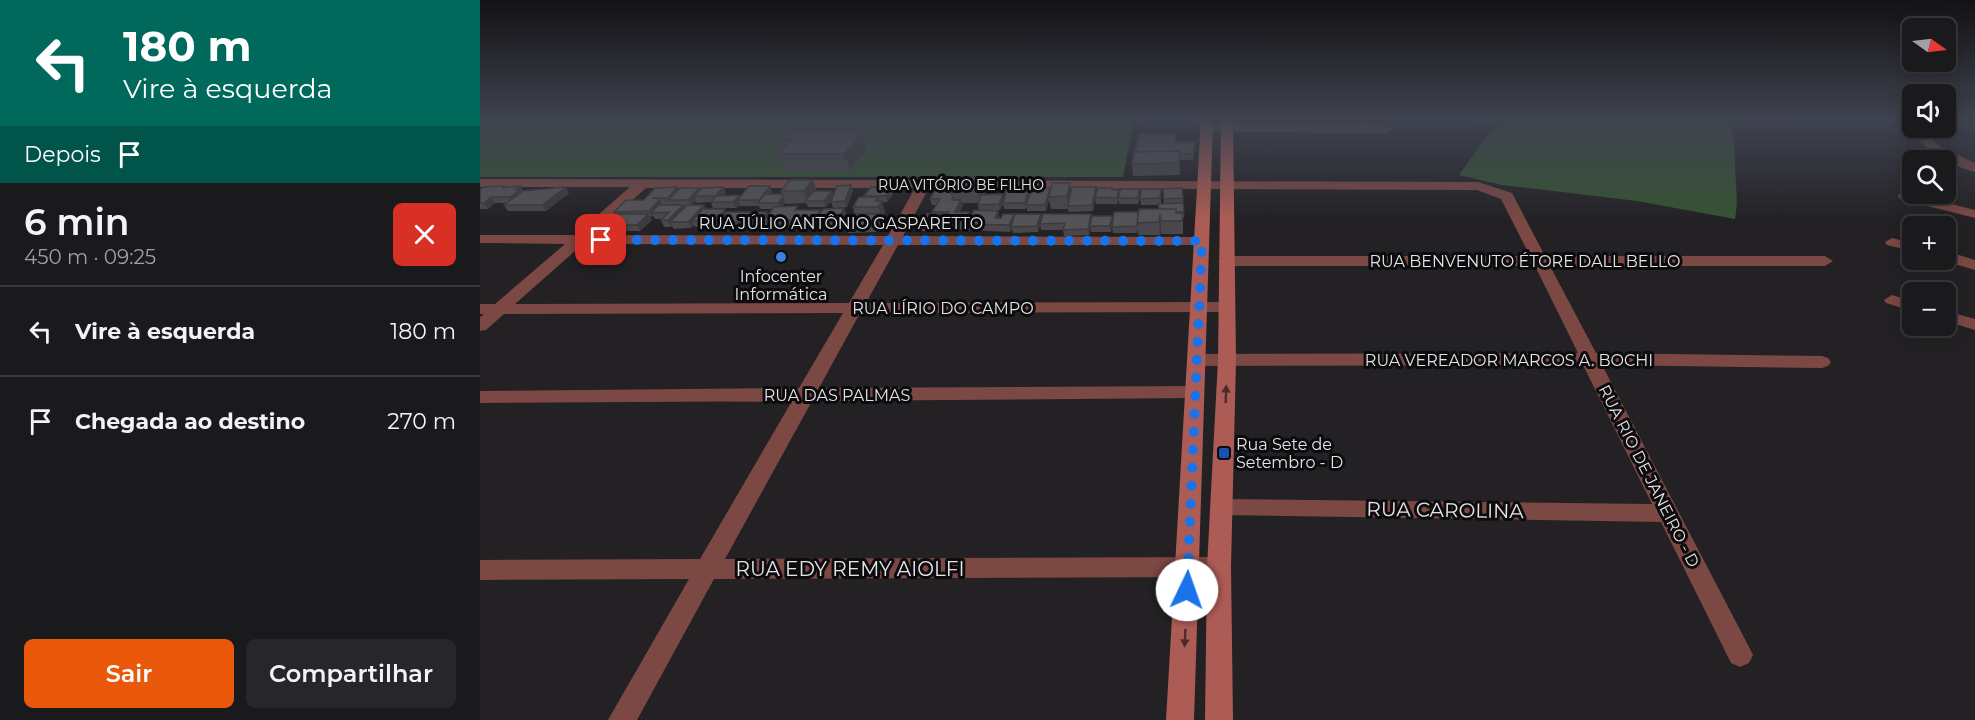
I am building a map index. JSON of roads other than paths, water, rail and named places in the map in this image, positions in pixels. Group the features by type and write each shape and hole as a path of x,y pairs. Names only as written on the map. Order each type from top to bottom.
{"street":[{"path":"1180,720 1194,454 1205,154"},
{"path":"1219,720 1219,567 1227,360 1227,154"},
{"path":"1946,154 1975,168"},
{"name":"RUA VITÓRIO BE FILHO","path":"480,183 1478,186"},
{"path":"480,326 642,184"},
{"path":"622,720 924,185"},
{"name":"RUA RIO DE JANEIRO - D","path":"1478,186 1507,196 1740,655"},
{"path":"1936,204 1975,214"},
{"name":"RUA JÚLIO ANTÔNIO GASPARETTO","path":"480,239 891,242 1202,241"},
{"path":"1892,242 1902,244"},
{"path":"1956,259 1975,265"},
{"name":"RUA BENVENUTO ÉTORE DALL BELLO","path":"1226,261 1825,261"},
{"path":"1892,300 1902,303"},
{"name":"RUA LÍRIO DO CAMPO","path":"480,309 1227,307"},
{"path":"1956,319 1975,325"},
{"name":"RUA VEREADOR MARCOS A. BOCHI","path":"1196,360 1590,359 1822,362"},
{"name":"RUA DAS PALMAS","path":"480,397 1195,392"},
{"path":"1194,454 1224,453"},
{"name":"RUA CAROLINA","path":"1223,507 1668,513"},
{"name":"RUA EDY REMY AIOLFI","path":"480,570 1219,567"}],"place":[{"name":"Infocenter Informática","path":"781,257"},
{"name":"Rua Sete de Setembro - D","path":"1224,453"}]}
